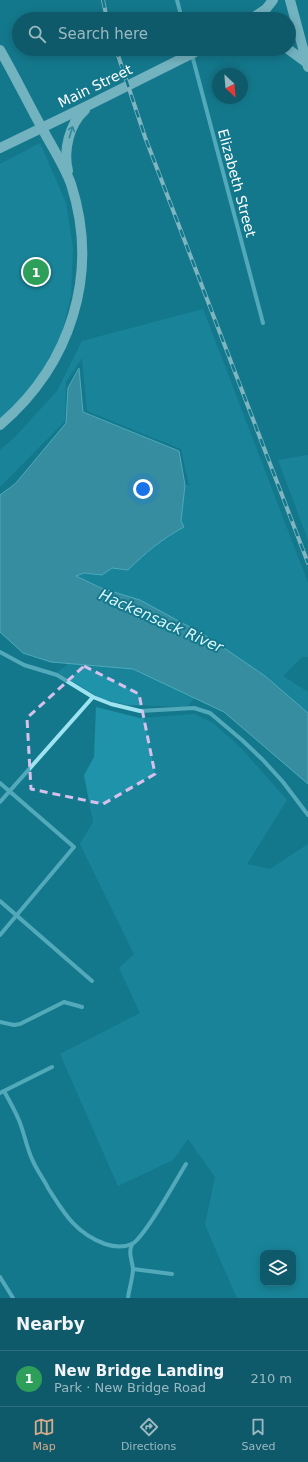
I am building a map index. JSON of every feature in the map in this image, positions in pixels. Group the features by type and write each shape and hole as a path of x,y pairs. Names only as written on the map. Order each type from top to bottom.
{"main road":[{"path":"262,12 266,9 272,0"},
{"path":"290,0 293,12"},
{"path":"296,22 308,65"},
{"path":"0,50 70,183"},
{"path":"296,55 308,65"},
{"name":"Main Street","path":"0,148 91,104 182,56"},
{"path":"0,425 25,401 52,364 70,326 77,302 81,274 81,234 66,166 66,153 72,128 78,116 91,104"}],"street":[{"path":"177,0 180,12"},
{"name":"Elizabeth Street","path":"192,56 263,323"},
{"path":"0,652 24,665 57,675 93,697 111,704 140,711 194,708 210,713 263,760 283,782 308,815"},
{"path":"0,802 93,697"},
{"path":"0,783 74,847 0,936"},
{"path":"0,901 92,981"},
{"path":"0,1022 14,1025 20,1024 64,1002 82,1006"},
{"path":"52,1067 2,1092 19,1120 26,1143 36,1167 66,1216 81,1231 112,1246 122,1247 132,1244 141,1236 186,1164"},
{"path":"128,1298 133,1269 130,1256 132,1244"},
{"path":"133,1269 172,1274"},
{"path":"0,1277 13,1298"}],"highlighted area":[{"path":"84,666 139,694 155,774 103,804 31,789 27,718"}],"shaded area":[{"path":"40,143 66,203 73,248 71,295 61,337 37,379 6,417 0,421 0,164"},
{"path":"203,309 308,583 308,657 302,657 283,676 308,692 308,713 265,676 76,576 84,573 102,575 112,568 128,570 154,546 184,527 181,521 185,485 189,485 181,449 87,411 82,358 66,382 65,421 0,487 0,450 15,437 57,391 82,341"},
{"path":"308,455 308,540 278,460"},
{"path":"68,663 133,669 194,698 187,707 127,705 101,699 57,672"},
{"path":"96,707 140,718 194,714 213,723 240,747 287,800 247,864 270,869 308,844 308,1298 237,1298 205,1225 215,1177 188,1139 173,1160 118,1186 60,1054 140,1013 119,968 134,954 80,844 93,822 84,775 94,757"}],"water":[{"name":"Hackensack River","path":"79,368 83,412 179,451 185,485 181,521 184,527 154,546 128,570 112,568 102,575 84,573 76,576 101,588 140,600 208,637 265,676 308,713 308,784 224,712 133,669 51,662 23,653 0,632 0,495 15,484 66,423 68,388"}],"railway":[{"path":"103,0 106,12"},
{"path":"118,56 145,137 308,563"}],"place":[{"name":"New Bridge Landing","path":"36,272"}]}
